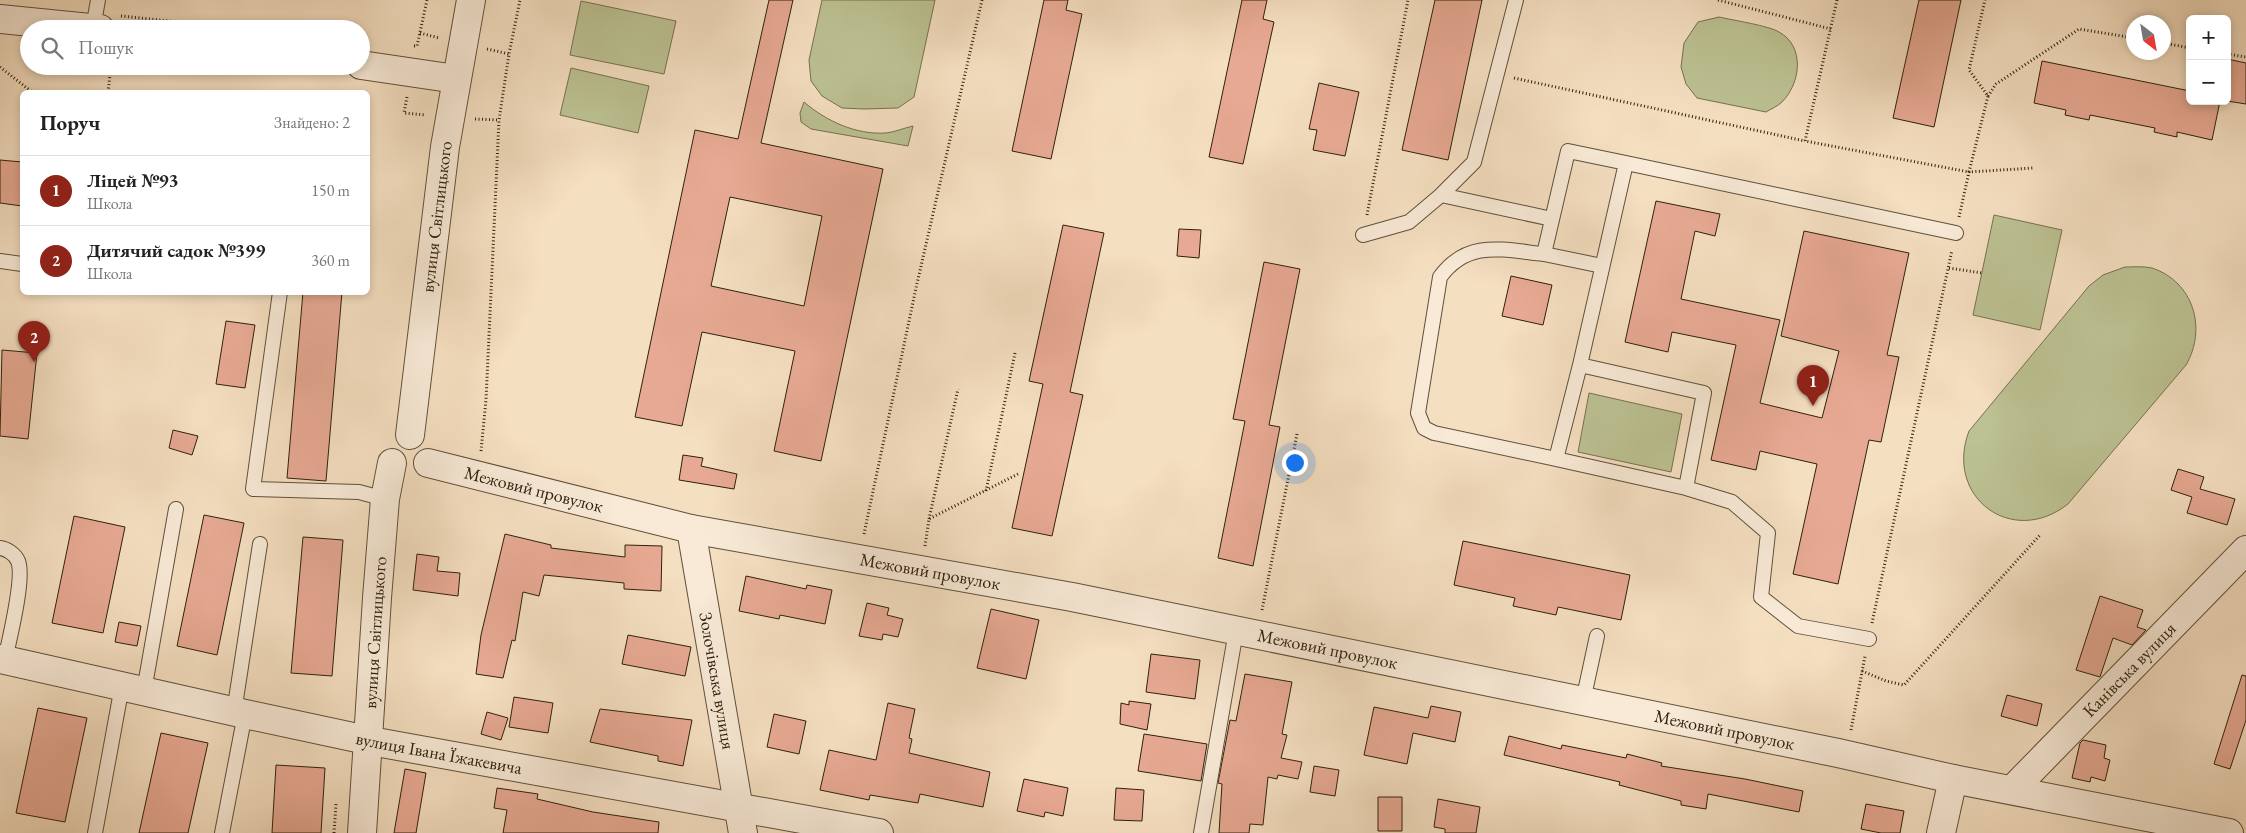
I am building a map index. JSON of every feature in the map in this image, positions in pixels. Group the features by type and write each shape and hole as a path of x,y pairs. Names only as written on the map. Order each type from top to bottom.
{"street":[{"name":"вулиця Світлицького","path":"410,435 445,147 471,0"},
{"path":"0,19 97,18"},
{"path":"370,66 456,79"},
{"path":"410,435 417,436 427,444 430,457 428,463 419,472 407,474 396,468 392,463 391,450 398,439 410,435"},
{"name":"вулиця Світлицького","path":"362,833 385,498 392,463"},
{"name":"Межовий провулок","path":"428,463 691,529 1072,597 1829,751 1953,779 2228,833"},
{"name":"Золочівська вулиця","path":"691,529 741,820"},
{"name":"Канівська вулиця","path":"2012,790 2246,550"},
{"name":"вулиця Івана Їжакевича","path":"2,659 239,713 741,820 879,833"},
{"path":"1941,833 1953,779"}],"lane":[{"path":"1363,235 1408,222 1441,195 1474,162 1516,0"},
{"path":"1544,254 1568,150 1956,233"},
{"path":"1556,459 1580,365 1626,163"},
{"path":"1441,195 1552,218"},
{"path":"1602,266 1544,254 1479,249 1464,254 1449,265 1440,277 1418,413 1424,428 1434,433 1686,488 1732,502 1768,533 1761,597 1798,626 1869,639"},
{"path":"0,261 20,264"},
{"path":"280,295 253,489 359,492 385,498"},
{"path":"1580,365 1704,393 1686,488"},
{"path":"96,833 176,509"},
{"path":"222,833 260,544"},
{"path":"0,548 7,549 18,561 20,583 2,659"},
{"path":"1201,833 1236,631"},
{"path":"1583,701 1597,636"}],"path":[{"path":"408,45 417,46 427,0"},
{"path":"480,454 486,400 499,120 509,54 520,0"},
{"path":"863,539 916,288 982,0"},
{"path":"1363,235 1408,0"},
{"path":"1718,0 1831,29"},
{"path":"1805,140 1837,0"},
{"path":"1985,0 1969,70 1988,96"},
{"path":"97,18 124,20"},
{"path":"1852,723 1948,268 1988,96 1996,84 2079,29 2126,37"},
{"path":"2171,44 2186,47"},
{"path":"2231,55 2246,57"},
{"path":"0,67 29,90"},
{"path":"108,90 110,75"},
{"path":"1497,75 1805,140 1969,172 2033,168"},
{"path":"1948,268 1982,273"},
{"path":"986,491 1015,353"},
{"path":"924,552 929,519 958,389"},
{"path":"1262,611 1296,434"},
{"path":"929,519 1018,474"},
{"path":"1862,671 1886,681 1904,684 2040,535"}],"green space":[{"path":"822,0 935,0 914,97 898,108 864,109 842,108 822,96 811,81 809,60"},
{"path":"581,1 676,21 664,74 570,55"},
{"path":"1719,17 1774,30 1787,38 1793,46 1796,55 1796,75 1788,94 1779,105 1766,112 1697,98 1686,84 1681,67 1684,43 1698,22"},
{"path":"571,68 649,86 638,133 560,115"},
{"path":"804,102 832,121 864,132 886,133 913,126 908,146 811,129 801,122 800,113"},
{"path":"1994,215 2062,230 2040,330 1973,315"},
{"path":"2125,267 2152,268 2178,284 2187,295 2193,308 2196,322 2192,351 2186,365 2068,504 2047,516 2025,520 2005,518 1988,509 1975,495 1966,476 1964,455 1969,431 2089,286 2103,275"},
{"path":"1589,393 1682,414 1671,472 1578,452"}],"building":[{"path":"769,0 793,0 761,143 883,169 821,461 774,451 795,351 702,332 682,426 635,417 695,130 738,139","holes":["730,197 822,216 804,306 711,286"]},
{"path":"1044,0 1068,0 1066,10 1082,14 1051,159 1012,151"},
{"path":"1242,0 1267,0 1263,19 1274,22 1243,164 1209,157"},
{"path":"1435,0 1482,0 1448,160 1402,150"},
{"path":"1919,0 1961,0 1934,127 1893,118"},
{"path":"2231,60 2246,63 2246,104 2231,102"},
{"path":"2042,61 2186,90 2186,105 2219,105 2212,140 2177,132 2177,137 2154,132 2155,128 2090,115 2089,120 2065,115 2066,110 2034,103"},
{"path":"1319,83 1359,92 1345,156 1313,150 1317,130 1309,129"},
{"path":"0,160 20,162 20,206 0,203"},
{"path":"1656,201 1720,214 1715,236 1695,231 1681,299 1780,320 1760,403 1822,418 1839,351 1781,336 1804,231 1909,253 1887,355 1899,357 1881,442 1869,440 1838,584 1793,574 1817,464 1760,451 1756,470 1711,460 1736,345 1672,332 1668,352 1625,342"},
{"path":"1063,225 1104,233 1070,392 1083,395 1052,536 1012,528 1043,384 1029,381"},
{"path":"1179,229 1201,230 1199,258 1177,256"},
{"path":"1264,262 1300,269 1269,425 1280,427 1253,566 1218,558 1245,421 1233,419"},
{"path":"1511,276 1552,285 1543,325 1502,316"},
{"path":"303,295 342,295 326,481 287,478"},
{"path":"226,321 255,325 245,388 216,384"},
{"path":"2,350 37,353 28,439 0,436"},
{"path":"173,430 198,436 192,455 169,448"},
{"path":"683,455 703,458 701,466 737,474 734,489 679,480"},
{"path":"2178,469 2204,477 2200,489 2235,499 2227,525 2187,513 2192,497 2171,490"},
{"path":"204,515 244,523 217,655 177,646"},
{"path":"74,516 125,527 103,633 52,623"},
{"path":"505,534 551,545 551,548 625,557 625,545 662,546 661,591 624,589 624,583 544,575 539,596 523,592 515,641 512,640 503,678 476,674 481,635"},
{"path":"303,537 343,540 332,676 291,673"},
{"path":"1463,541 1630,575 1621,620 1558,607 1556,615 1513,606 1515,598 1454,585"},
{"path":"417,554 439,557 437,571 460,573 458,596 413,590"},
{"path":"746,576 806,589 807,585 832,590 825,624 780,615 779,619 739,611"},
{"path":"2100,596 2143,610 2137,627 2146,630 2132,645 2113,638 2100,677 2076,670"},
{"path":"867,603 889,608 887,615 903,619 898,637 883,634 882,640 859,636"},
{"path":"991,609 1039,620 1026,679 977,668"},
{"path":"119,622 141,626 137,646 115,642"},
{"path":"628,635 691,647 685,676 622,664"},
{"path":"1151,654 1200,660 1195,699 1146,692"},
{"path":"1245,674 1292,682 1282,734 1287,735 1281,758 1302,762 1298,779 1278,775 1277,779 1268,777 1263,825 1250,824 1249,833 1219,833 1222,784 1218,783 1230,720 1236,721"},
{"path":"2242,675 2246,676 2246,720 2230,769 2214,764"},
{"path":"2007,695 2042,704 2037,726 2001,716"},
{"path":"514,697 553,703 548,733 509,727"},
{"path":"1129,701 1151,704 1147,730 1120,724 1121,703 1129,705"},
{"path":"888,703 915,709 909,738 912,739 909,753 990,772 983,807 920,794 918,803 870,795 869,800 820,790 829,750 876,760"},
{"path":"1431,706 1461,712 1455,742 1413,733 1407,764 1364,755 1374,707 1428,718"},
{"path":"38,708 87,718 65,822 16,813"},
{"path":"600,709 692,720 683,766 658,761 658,756 590,742"},
{"path":"487,712 508,718 501,740 481,734"},
{"path":"774,714 806,721 799,754 767,747"},
{"path":"161,733 208,743 188,833 139,833"},
{"path":"1144,734 1207,744 1201,781 1138,771"},
{"path":"1509,736 1561,749 1562,745 1626,758 1627,754 1662,763 1661,766 1745,779 1803,791 1799,812 1708,794 1706,809 1681,805 1681,801 1619,785 1620,782 1504,755"},
{"path":"2083,740 2106,745 2104,758 2110,760 2105,781 2091,777 2090,782 2072,778 2080,743"},
{"path":"276,765 325,768 321,833 272,833"},
{"path":"1314,766 1339,770 1335,796 1310,792"},
{"path":"405,769 426,773 416,833 394,833"},
{"path":"1024,779 1068,788 1063,816 1045,812 1044,817 1017,811"},
{"path":"497,788 538,794 537,799 593,812 659,822 658,833 503,833 507,810 494,808"},
{"path":"1116,788 1144,790 1142,821 1114,820"},
{"path":"1378,797 1402,797 1402,831 1378,831"},
{"path":"1438,799 1480,807 1476,833 1445,833 1445,829 1434,827"},
{"path":"1866,804 1904,811 1900,833 1881,833 1861,829"}],"place":[{"name":"Дитячий садок №399","path":"34,362"},
{"name":"Ліцей №93","path":"1813,406"}]}
